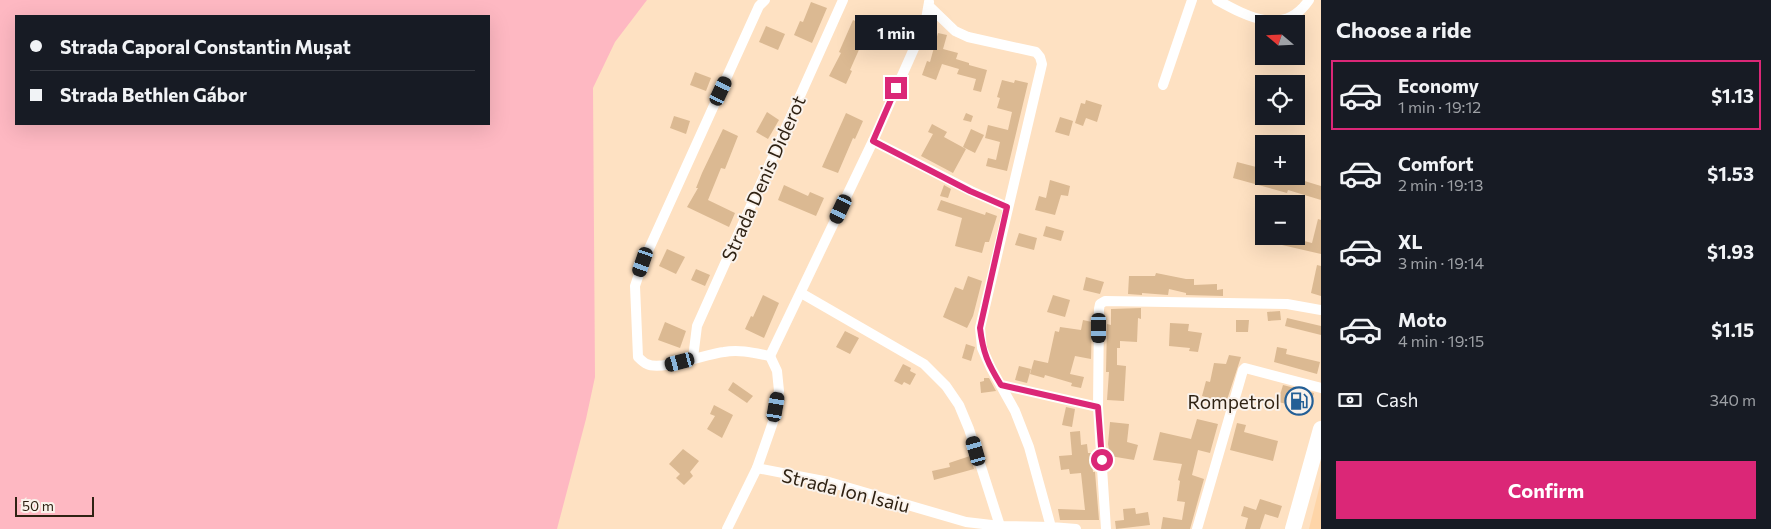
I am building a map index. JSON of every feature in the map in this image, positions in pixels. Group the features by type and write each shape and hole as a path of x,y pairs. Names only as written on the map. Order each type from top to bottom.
{"main road":[{"path":"1293,529 1321,430"}],"street":[{"path":"765,0 760,6 643,262 635,286 638,358 648,365 658,366 725,351 770,356"},
{"name":"Strada Denis Diderot","path":"693,358 697,326 842,0"},
{"path":"1163,85 1192,0"},
{"path":"1217,0 1250,17 1277,21 1288,20 1297,14 1309,0"},
{"path":"758,468 773,422 779,391 776,371 770,356 873,141 920,35 929,3"},
{"path":"929,3 955,31 968,37 1036,52 1042,64 980,328 982,348 1015,411 1029,447 1051,527"},
{"path":"873,141 970,191 1007,207"},
{"path":"801,293 924,364 946,386 959,405 969,428 1000,526"},
{"path":"1106,529 1098,407 1100,304 1105,301 1287,304 1321,310"},
{"path":"1197,529 1243,370 1245,368 1321,388"},
{"path":"1001,385 1098,407"},
{"name":"Strada Ion Isaiu","path":"727,529 758,468 828,482 966,522 1000,526 1076,529"}],"shaded area":[{"path":"0,0 647,0 615,42 593,88 595,377 557,529 0,529"},
{"path":"1321,481 1321,529 1309,529"}],"building":[{"path":"811,2 827,8 812,43 794,35 800,21 803,22"},
{"path":"853,20 869,27 850,70 852,71 846,84 829,76 841,53 839,52"},
{"path":"766,26 785,34 778,50 759,42"},
{"path":"938,33 947,35 943,49 958,53 956,59 987,70 981,92 973,90 976,79 957,74 959,69 942,64 936,80 922,75 927,61 930,62"},
{"path":"695,72 711,78 706,91 690,85"},
{"path":"1002,80 1014,83 1015,80 1028,83 1007,171 986,166 988,158 996,160 1000,142 985,138 988,125 1008,130 1012,112 997,108 1000,98 997,97"},
{"path":"1086,100 1102,105 1097,122 1086,118 1083,126 1075,123 1081,103 1085,104"},
{"path":"767,112 779,120 768,139 756,132"},
{"path":"846,113 863,121 855,139 853,138 838,173 822,167"},
{"path":"966,113 973,116 971,122 963,120"},
{"path":"674,116 690,121 686,134 670,128"},
{"path":"1060,117 1073,121 1069,136 1055,132"},
{"path":"932,124 947,132 944,137 966,149 953,173 921,156 933,134 928,132"},
{"path":"723,129 738,136 725,169 721,168 708,200 735,213 729,227 687,207 698,188 696,188 702,173"},
{"path":"971,129 984,135 975,153 963,147"},
{"path":"1237,162 1255,167 1255,184 1233,178"},
{"path":"1050,180 1070,186 1068,196 1061,195 1055,215 1035,210 1039,196 1046,198"},
{"path":"1305,181 1321,186 1321,200 1288,190 1287,193 1258,185 1305,185"},
{"path":"784,185 808,196 810,192 824,198 816,216 778,200"},
{"path":"944,185 951,189 948,198 940,196"},
{"path":"941,200 985,215 986,212 997,216 989,242 985,242 982,253 955,246 962,218 937,210"},
{"path":"1318,219 1321,220 1321,254 1282,245 1305,245 1305,241 1312,243"},
{"path":"1046,226 1064,231 1061,241 1043,236"},
{"path":"1019,233 1037,238 1034,250 1015,245"},
{"path":"667,249 685,257 676,274 659,266"},
{"path":"1317,265 1321,266 1321,296 1311,293"},
{"path":"696,269 710,275 705,286 691,280"},
{"path":"1156,273 1194,279 1194,285 1217,284 1217,290 1223,289 1223,296 1186,295 1186,293 1169,289 1168,295 1128,294 1129,276 1155,276"},
{"path":"968,276 982,281 973,316 967,328 943,317 955,287 963,290"},
{"path":"1086,277 1104,282 1100,294 1083,290"},
{"path":"763,295 779,303 764,338 745,329"},
{"path":"1053,295 1070,300 1065,317 1047,312"},
{"path":"1141,308 1141,319 1138,318 1137,342 1120,341 1120,348 1117,348 1117,365 1126,366 1124,401 1107,400 1109,372 1106,372 1107,324 1111,325 1111,309"},
{"path":"1280,311 1281,320 1268,321 1267,312"},
{"path":"1287,318 1321,326 1321,335 1285,326"},
{"path":"1083,320 1092,322 1091,359 1075,356 1070,374 1084,377 1081,388 1071,386 1072,383 1045,375 1044,378 1030,374 1034,360 1048,363 1055,331 1059,332 1060,327 1081,330"},
{"path":"1236,320 1249,320 1248,332 1236,332"},
{"path":"665,322 686,331 680,348 658,340"},
{"path":"1170,323 1189,324 1188,331 1202,333 1198,352 1189,351 1190,348 1169,346"},
{"path":"845,331 859,338 850,354 836,347"},
{"path":"966,344 975,347 971,361 962,358"},
{"path":"1277,347 1287,349 1286,354 1320,362 1317,374 1274,362"},
{"path":"1229,355 1241,357 1226,403 1202,396 1206,381 1210,382 1214,363 1226,364"},
{"path":"903,364 911,368 910,371 916,374 910,385 904,382 902,385 894,381"},
{"path":"1019,366 1031,369 1027,383 1015,380"},
{"path":"984,378 989,378 996,391 981,393 980,382 984,381"},
{"path":"733,382 753,396 747,403 728,390"},
{"path":"1283,385 1314,393 1310,409 1278,402"},
{"path":"714,405 733,415 722,438 707,429 715,416 710,414"},
{"path":"1066,407 1075,409 1072,427 1062,425"},
{"path":"1197,419 1218,424 1210,453 1198,450 1192,475 1204,479 1190,529 1161,529 1163,517 1182,520 1185,502 1177,501 1180,481 1178,480 1182,464 1153,460 1160,432 1191,439"},
{"path":"1110,422 1129,424 1127,442 1138,445 1134,460 1110,456 1108,444"},
{"path":"1237,423 1246,425 1244,432 1278,441 1273,461 1230,450"},
{"path":"1080,431 1081,445 1087,444 1088,453 1091,453 1093,472 1095,472 1099,520 1060,520 1058,509 1085,510 1081,473 1070,474 1069,469 1061,470 1059,456 1072,455 1070,432"},
{"path":"683,449 699,461 690,472 693,476 684,485 676,478 680,474 669,464"},
{"path":"970,456 974,469 934,480 932,471 950,467 949,463"},
{"path":"1260,499 1282,506 1278,518 1265,514 1260,529 1245,529 1248,518 1241,516 1244,506 1256,510"},
{"path":"1135,508 1136,514 1148,512 1150,525 1116,529 1115,521 1124,520 1123,509"}],"place":[{"name":"Rompetrol","path":"1299,401"}],"route":[{"path":"896,88 873,141 970,191 1007,207 982,312 980,328 982,348 991,368 1001,385 1098,407 1102,460"}]}
